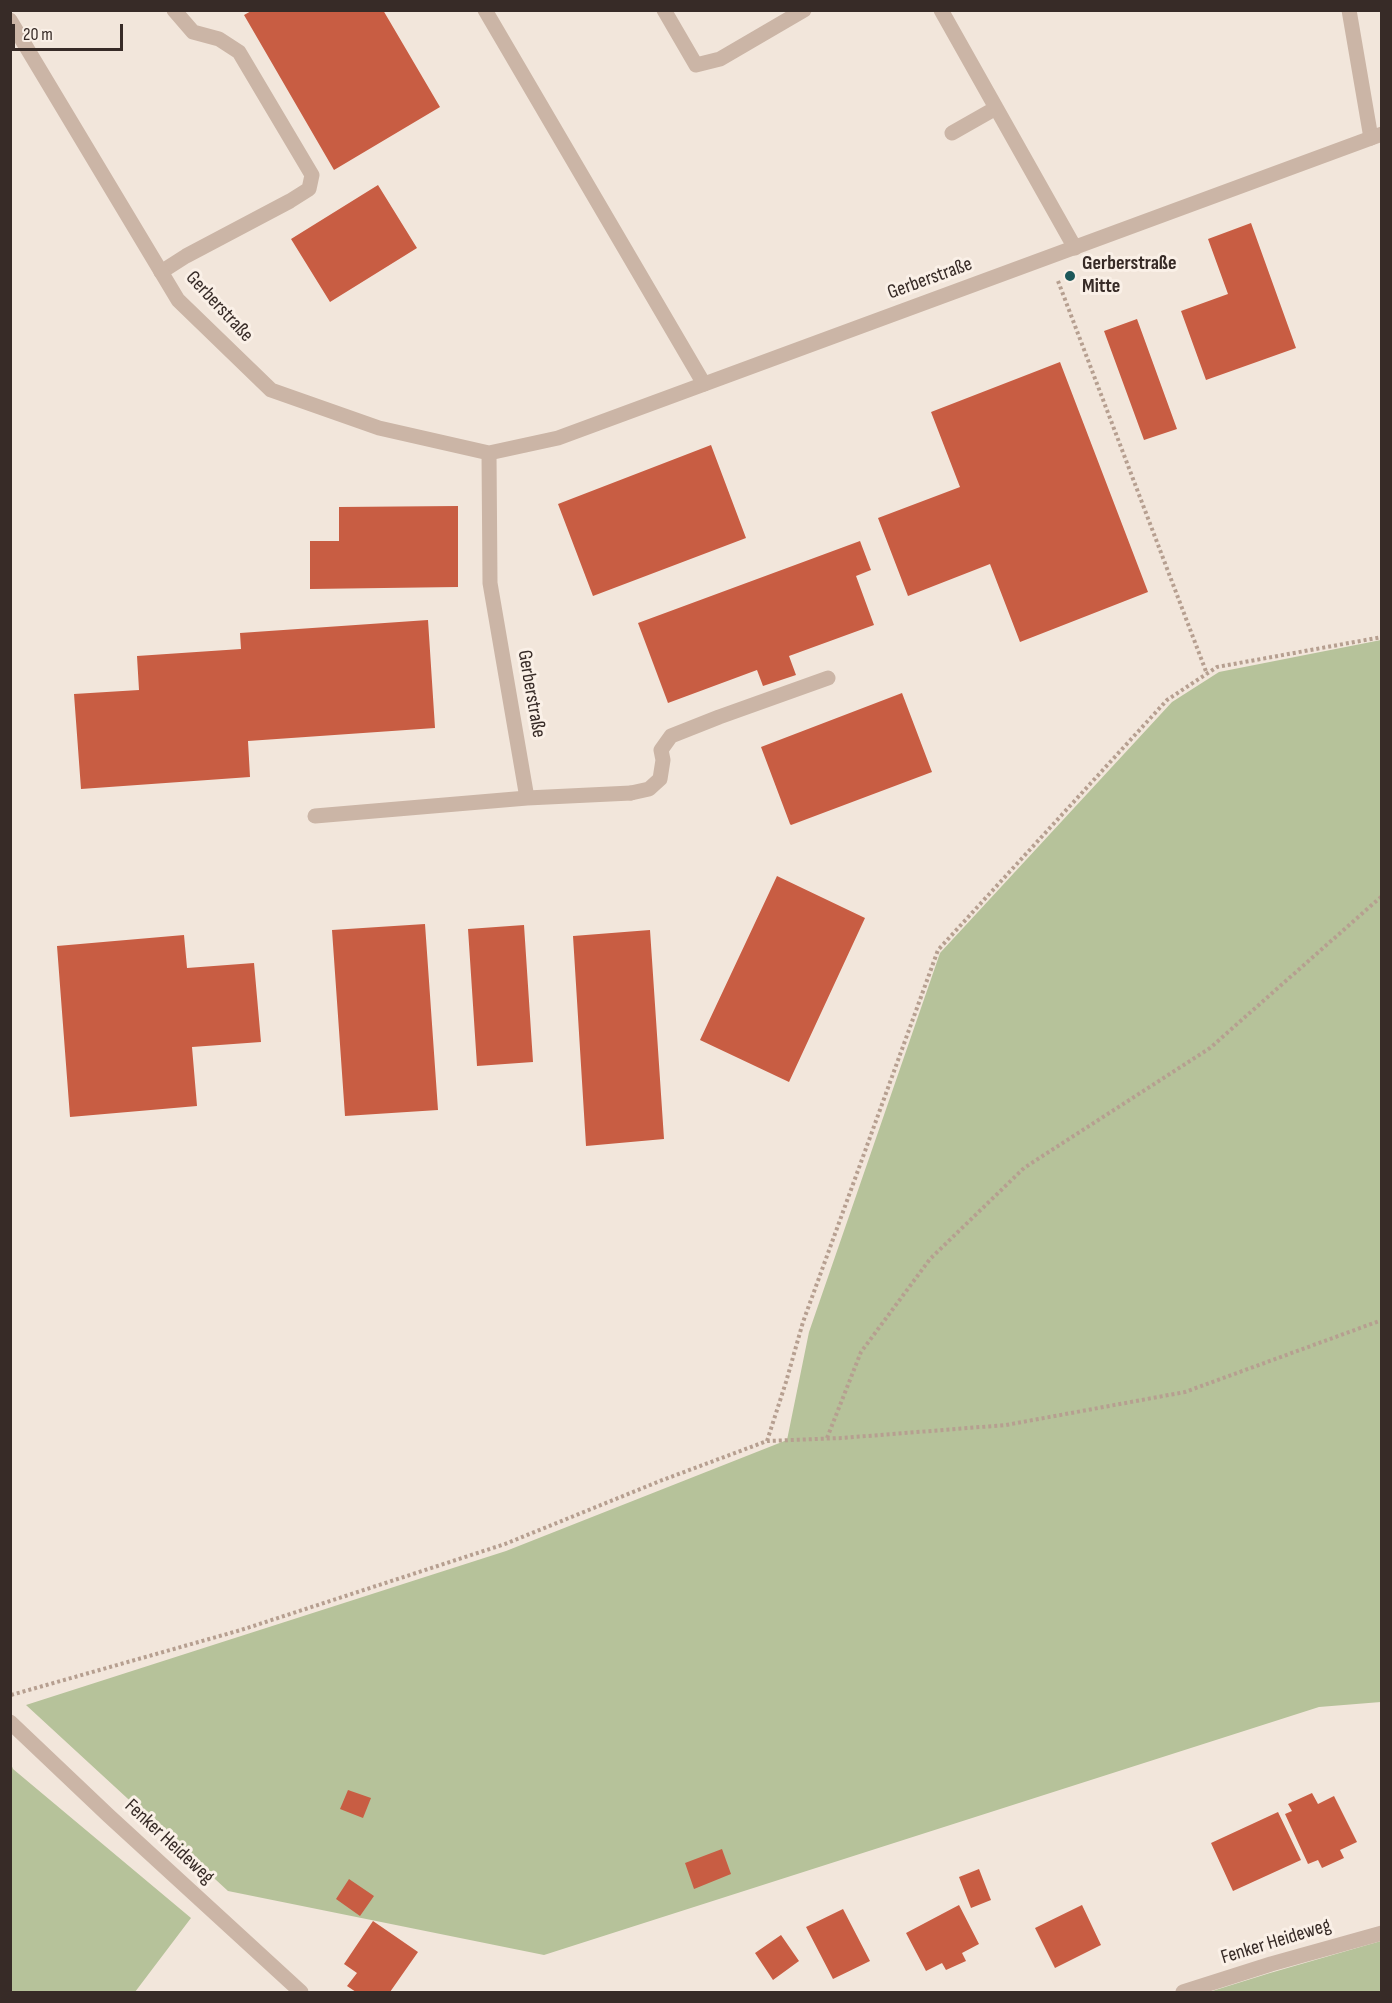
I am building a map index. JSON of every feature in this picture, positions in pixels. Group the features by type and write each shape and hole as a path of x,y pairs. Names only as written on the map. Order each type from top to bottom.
{"street":[{"path":"161,272 309,189 312,175 239,52 219,39 193,32 174,10"},
{"path":"484,10 704,384"},
{"path":"664,10 696,65 720,59 804,10"},
{"path":"941,10 1075,248"},
{"path":"1349,10 1376,136"},
{"name":"Gerberstraße","path":"10,20 178,300 272,390 379,428 489,453 558,438 1376,136"},
{"path":"952,133 996,108"},
{"name":"Gerberstraße","path":"489,453 490,583 527,798"},
{"path":"315,816 527,798 631,793 649,789 660,779 663,760 661,750 670,736 828,678"},
{"name":"Fenker Heideweg","path":"10,1722 301,1992"},
{"name":"Fenker Heideweg","path":"1183,1992 1271,1964 1382,1933"}],"path":[{"path":"1049,258 1207,674"},
{"path":"767,1441 803,1322 938,950 1167,700 1217,667 1382,637"},
{"path":"827,1438 861,1352 930,1259 1024,1168 1210,1048 1382,896"},
{"path":"10,1695 241,1630 506,1544 660,1481 767,1441 1006,1425 1185,1392 1382,1320"}],"green space":[{"path":"1381,640 1381,1702 1319,1707 544,1955 228,1891 26,1705 506,1551 787,1440 809,1332 940,953 1172,702 1219,672"},
{"path":"11,1764 13,1769 191,1918 135,1992 11,1992"},
{"path":"1381,1941 1381,1992 1209,1992 1270,1973"}],"building":[{"path":"253,10 383,10 440,107 334,170 244,15"},
{"path":"378,185 417,248 330,302 291,239"},
{"path":"1251,223 1296,348 1206,380 1181,311 1228,294 1208,239"},
{"path":"1137,319 1177,429 1144,440 1104,331"},
{"path":"1060,362 1148,592 1020,642 990,564 908,596 878,518 960,487 931,412"},
{"path":"711,445 746,538 593,596 558,504"},
{"path":"458,506 458,587 310,589 310,541 339,541 339,507"},
{"path":"860,541 871,570 856,576 874,625 789,656 796,675 763,686 757,670 668,703 638,623"},
{"path":"428,620 435,728 248,741 250,777 81,789 74,694 139,690 137,656 241,649 240,633"},
{"path":"902,693 932,772 791,825 761,747"},
{"path":"777,876 865,918 789,1082 700,1040"},
{"path":"425,924 438,1110 345,1116 332,930"},
{"path":"524,925 533,1062 477,1066 468,929"},
{"path":"650,930 664,1139 586,1146 573,936"},
{"path":"184,935 187,968 254,963 261,1042 192,1047 197,1106 70,1117 57,946"},
{"path":"348,1790 371,1798 363,1818 340,1809"},
{"path":"1312,1793 1318,1804 1334,1796 1357,1842 1340,1850 1344,1858 1322,1868 1318,1860 1308,1864 1285,1814 1292,1811 1288,1804"},
{"path":"1278,1812 1301,1860 1233,1891 1211,1843"},
{"path":"722,1849 731,1874 694,1889 685,1863"},
{"path":"979,1869 991,1900 971,1908 959,1877"},
{"path":"349,1879 374,1896 360,1916 336,1899"},
{"path":"959,1905 979,1944 962,1953 966,1961 946,1970 942,1963 926,1971 906,1933"},
{"path":"1082,1905 1101,1945 1055,1968 1035,1928"},
{"path":"843,1909 870,1961 833,1979 806,1927"},
{"path":"373,1921 418,1952 390,1992 356,1992 347,1986 357,1973 344,1964"},
{"path":"781,1935 799,1961 773,1980 755,1953"}],"place":[{"name":"Gerberstraße Mitte","path":"1070,276"}]}
